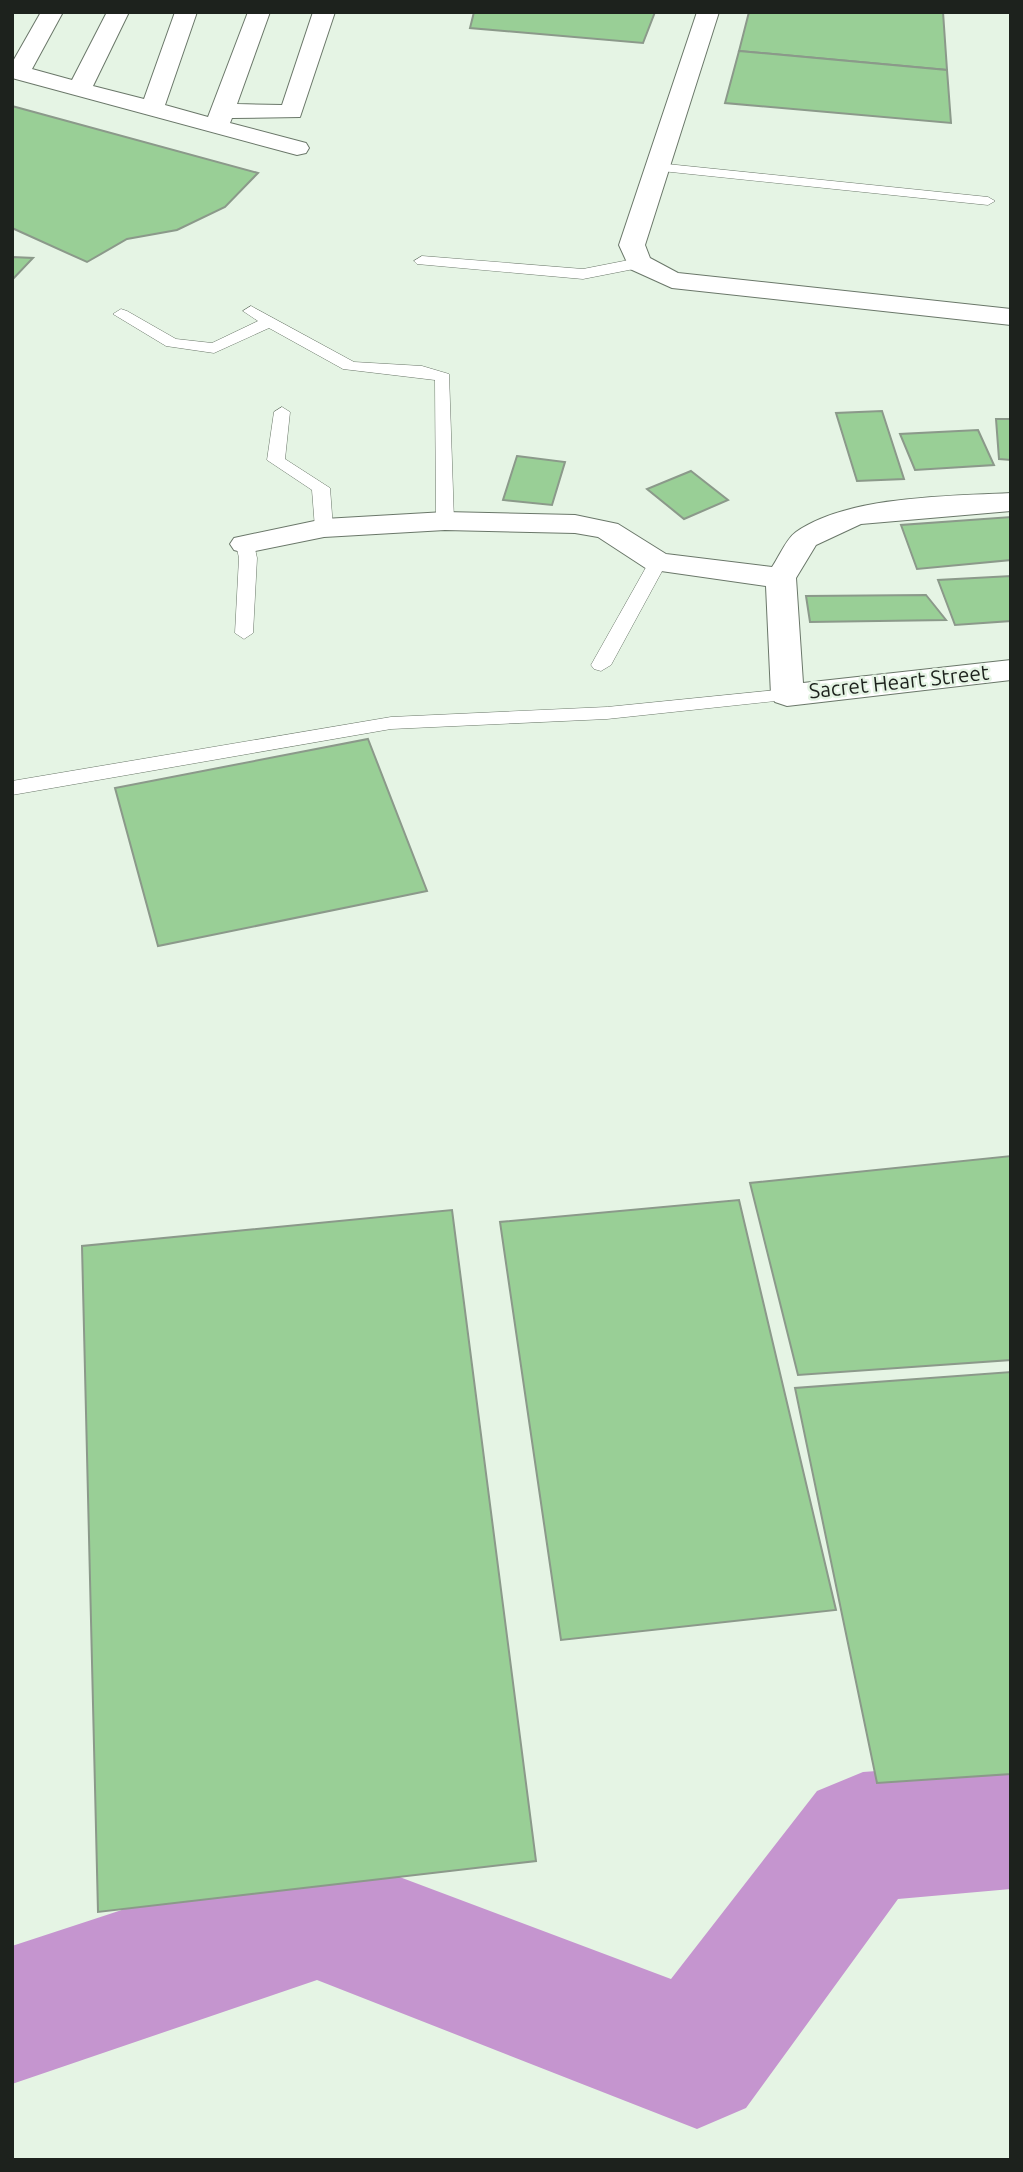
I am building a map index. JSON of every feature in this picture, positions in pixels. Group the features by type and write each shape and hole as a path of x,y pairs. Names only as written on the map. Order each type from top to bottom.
{"street":[{"path":"52,12 16,71 152,109 220,119 297,148"},
{"path":"79,89 118,12"},
{"path":"152,109 186,12"},
{"path":"220,119 259,12"},
{"path":"220,119 292,112 324,12"},
{"path":"708,12 632,245 639,263 672,280 1011,317"},
{"path":"787,695 781,578 805,539 854,516 961,504 1011,502"},
{"path":"245,544 324,528 445,521 575,524 607,530 658,562 781,578"},
{"name":"Sacret Heart Street","path":"787,695 1011,670"}],"lane":[{"path":"657,167 988,201"},
{"path":"422,261 583,274 639,263"},
{"path":"251,312 362,371 431,373 443,377 445,521"},
{"path":"121,314 172,343 214,348 269,321"},
{"path":"282,412 276,460 283,467 305,474 321,488 324,528"},
{"path":"244,632 248,558 245,544"},
{"path":"601,665 658,562"},
{"path":"12,788 391,723 607,713 787,695"}],"building":[{"path":"474,12 655,12 643,43 470,28"},
{"path":"749,12 943,12 947,70 739,51"},
{"path":"739,51 947,70 951,123 725,103"},
{"path":"12,106 258,173 225,207 177,230 127,239 87,262 12,228"},
{"path":"12,257 33,258 12,280"},
{"path":"882,411 904,479 857,481 836,413"},
{"path":"996,419 1011,419 1011,460 999,459"},
{"path":"978,430 994,465 915,470 900,434"},
{"path":"517,456 565,462 552,505 503,500"},
{"path":"691,471 728,500 684,519 647,489"},
{"path":"1011,517 1011,560 917,569 901,525"},
{"path":"1011,576 1011,621 955,625 938,580"},
{"path":"926,595 946,620 810,622 806,596"},
{"path":"368,739 427,891 158,946 115,788"},
{"path":"1011,1156 1011,1360 798,1375 750,1183"},
{"path":"739,1200 836,1610 561,1640 500,1222"},
{"path":"452,1210 536,1861 98,1912 82,1246"},
{"path":"1011,1372 1011,1774 877,1783 795,1388"}],"waterway":[{"path":"12,2015 317,1913 697,2059 863,1837 1011,1825"}]}
